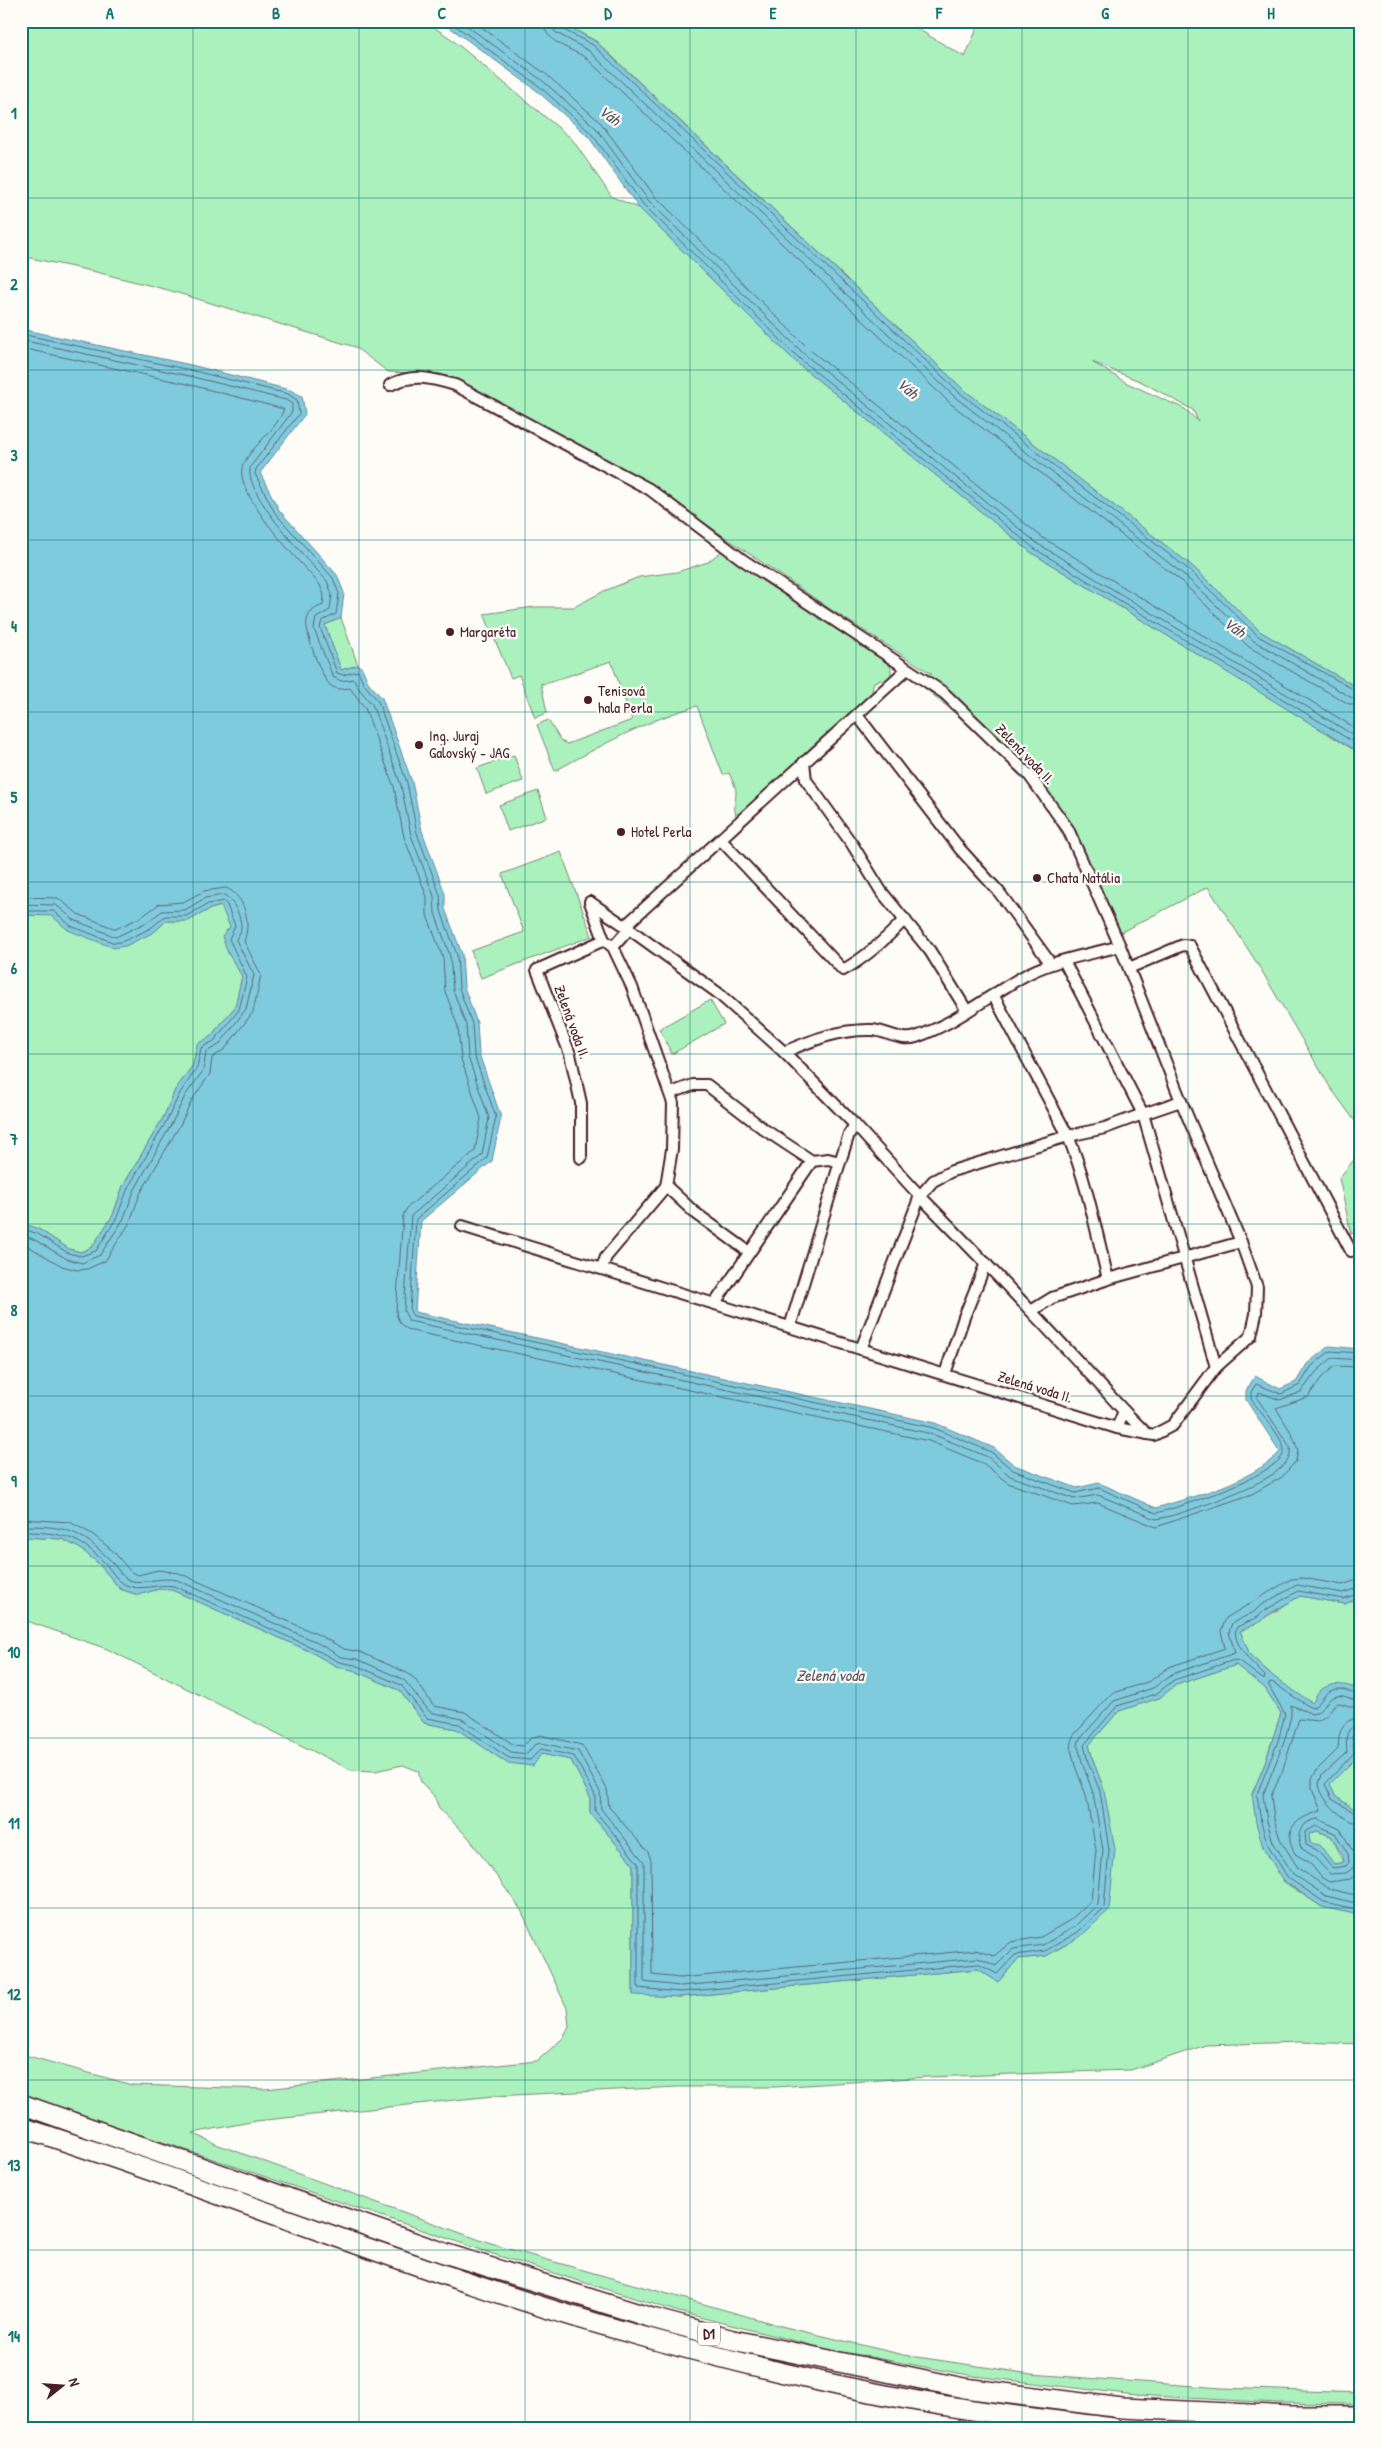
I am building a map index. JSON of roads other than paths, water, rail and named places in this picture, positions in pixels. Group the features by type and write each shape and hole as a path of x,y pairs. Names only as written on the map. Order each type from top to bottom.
{"highway":[{"name":"D1","path":"21,2104 444,2253 652,2318 752,2345 964,2388 1122,2408 1291,2416 1360,2416"},
{"name":"D1","path":"21,2127 437,2272 646,2338 736,2361 959,2408 1113,2428"}],"street":[{"name":"Zelená voda II.","path":"390,385 403,378 430,377 463,389 649,489 743,560 944,693 1029,775 1068,829 1081,854 1129,968 1181,1102 1241,1242 1257,1288 1254,1328 1244,1343 1216,1367 1173,1425 1161,1433 1147,1434 1117,1428 462,1226"},
{"path":"613,947 627,927 658,894 721,840 788,776 907,669"},
{"path":"857,715 960,848 999,892 1051,964"},
{"path":"804,762 806,780 852,844 881,891 905,918 930,951 967,1011"},
{"path":"788,776 806,780"},
{"path":"721,840 843,970 864,957 890,935 905,918"},
{"name":"Zelená voda II.","path":"581,1158 581,1103 570,1054 537,970 604,940 590,902 718,993 784,1052 1147,1434"},
{"path":"602,1268 606,1256 666,1186 672,1149 671,1093 632,987 613,947 604,940"},
{"path":"1129,968 1183,945 1190,946 1351,1251"},
{"path":"784,1052 827,1034 842,1031 874,1030 886,1032 903,1039 910,1039 967,1011 1022,977 1051,964 1120,946"},
{"path":"1064,961 1143,1114 1216,1367"},
{"path":"994,996 1068,1136 1078,1160 1108,1279"},
{"path":"671,1093 693,1085 707,1085 765,1130 812,1161 828,1159 840,1162"},
{"path":"862,1349 920,1196 933,1181 952,1171 1068,1136 1105,1128 1181,1102"},
{"path":"790,1326 849,1134 855,1125"},
{"path":"715,1303 812,1161"},
{"path":"666,1186 694,1212 749,1252"},
{"path":"1031,1311 1052,1298 1108,1279 1241,1242"},
{"path":"945,1374 964,1317 986,1263"},
{"path":"1117,1428 1124,1411"}],"water":[{"name":"Váh","path":"441,21 558,21 595,41 963,389 1191,565 1261,632 1360,689 1360,751 1351,748 1032,553 797,363 639,208 588,136 536,90"},
{"name":"Zelená voda","path":"21,329 191,365 290,390 302,396 305,414 260,473 279,510 337,575 344,593 341,618 325,625 341,670 358,665 362,668 368,682 382,698 412,782 422,831 445,894 445,909 462,954 464,987 477,1023 479,1054 501,1117 492,1161 421,1221 415,1312 935,1423 994,1448 1014,1465 1077,1488 1099,1483 1156,1508 1205,1493 1238,1480 1268,1463 1280,1452 1246,1400 1246,1391 1255,1376 1280,1389 1296,1382 1307,1364 1329,1346 1360,1349 1360,1597 1345,1604 1300,1596 1267,1615 1262,1621 1240,1631 1250,1655 1274,1677 1312,1703 1320,1691 1330,1685 1346,1685 1360,1691 1358,1756 1330,1784 1335,1796 1360,1813 1360,1915 1322,1907 1284,1881 1263,1847 1256,1823 1252,1794 1264,1766 1281,1713 1265,1688 1236,1665 1176,1685 1159,1698 1119,1711 1089,1745 1104,1790 1115,1849 1109,1910 1081,1936 1046,1956 1018,1959 998,1982 978,1969 680,1997 633,1995 633,1864 590,1813 590,1797 571,1760 541,1754 533,1766 507,1763 457,1729 424,1723 399,1690 353,1670 338,1667 309,1651 172,1590 159,1589 138,1595 120,1589 99,1564 81,1549 62,1539 21,1537 21,1222 40,1230 69,1249 81,1252 92,1247 113,1215 123,1186 164,1116 175,1090 193,1065 197,1044 210,1037 235,1007 242,976 228,953 222,936 230,927 221,906 210,909 188,921 166,921 154,932 125,946 114,948 68,930 52,916 21,915","holes":["1317,1831 1331,1836 1343,1856 1344,1862 1334,1864 1320,1845 1310,1843 1309,1834"]}],"place":[{"name":"Margaréta","path":"450,632"},
{"name":"Tenisová hala Perla","path":"588,700"},
{"name":"Ing. Juraj Galovský - JAG","path":"419,745"},
{"name":"Hotel Perla","path":"621,832"},
{"name":"Chata Natália","path":"1037,878"}]}
